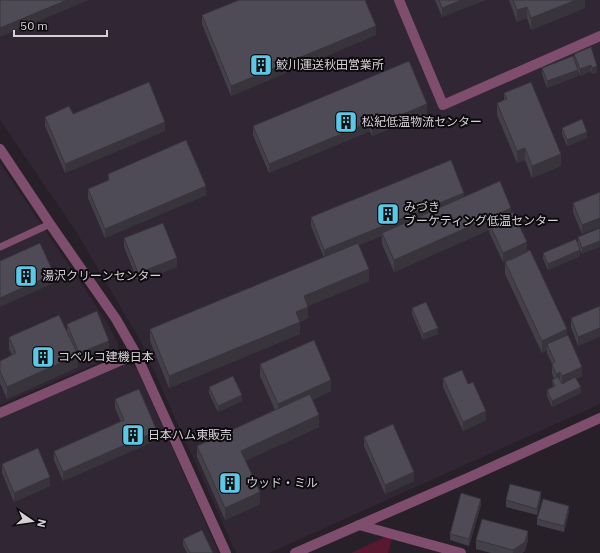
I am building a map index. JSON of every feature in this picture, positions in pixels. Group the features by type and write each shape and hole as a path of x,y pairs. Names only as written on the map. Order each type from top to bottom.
{"street":[{"path":"399,0 443,105 600,36"},
{"path":"0,149 116,319 136,354 226,553"},
{"path":"0,412 136,354"},
{"path":"295,553 472,476 600,418"},
{"path":"359,525 444,551 461,553"}],"lane":[{"path":"0,247 50,224"}],"shaded area":[{"path":"0,0 600,0 600,404 269,553 236,553 140,340 77,233 0,120"},
{"path":"0,163 107,322 118,344 118,349 114,356 0,405"},
{"path":"123,365 131,365 137,369 219,553 0,553 0,418"},
{"path":"385,537 392,539 388,553 351,553"}],"building":[{"path":"0,0 67,0 0,28"},
{"name":"鮫川運送秋田営業所","path":"239,0 365,0 376,26 231,86 202,15"},
{"path":"439,0 462,0 442,8"},
{"path":"513,0 576,0 531,18 527,7 517,10"},
{"path":"591,47 597,66 592,68 591,65 580,69 574,54"},
{"path":"573,56 578,70 547,81 542,68"},
{"name":"松紀低温物流センター","path":"409,61 427,104 372,127 370,122 269,164 253,126"},
{"path":"149,82 165,122 65,164 45,117 69,106 73,114"},
{"path":"531,82 561,154 532,166 525,148 517,151 497,103 507,99 504,93"},
{"path":"582,119 587,132 567,140 562,128"},
{"path":"186,140 206,186 105,229 88,189 109,180 108,174"},
{"name":"みづき ブーケティング低温センター","path":"451,160 464,193 324,250 311,217"},
{"path":"500,181 511,208 394,260 382,233"},
{"path":"600,192 600,218 582,225 573,203"},
{"path":"513,212 527,242 503,253 489,223"},
{"path":"163,223 177,258 138,273 124,238"},
{"path":"600,228 600,241 582,248 578,237"},
{"path":"576,239 580,250 548,264 543,253"},
{"name":"湯沢クリーンセンター","path":"40,243 54,274 0,298 0,261"},
{"path":"358,243 369,269 304,296 308,307 296,312 300,322 169,376 150,329"},
{"path":"530,250 567,329 542,341 505,262"},
{"path":"526,251 527,252 510,260 509,259"},
{"path":"426,302 438,328 423,334 412,308"},
{"path":"600,306 600,328 578,337 571,318"},
{"path":"97,311 109,341 79,353 67,324"},
{"name":"コベルコ建機日本","path":"59,315 78,355 7,387 0,371 0,361 16,353 9,337"},
{"path":"568,335 582,367 562,376 560,372 556,374 552,364 555,362 547,344"},
{"path":"314,340 331,380 278,404 260,364"},
{"path":"462,370 468,384 473,382 486,411 463,422 443,378"},
{"path":"233,376 242,395 218,406 209,387"},
{"path":"558,377 562,384 575,377 581,387 552,401 547,390 555,386 552,380"},
{"name":"日本ハム東販売","path":"139,389 157,431 63,472 54,451 124,420 115,399"},
{"name":"ウッド・ミル","path":"310,394 319,415 241,451 260,492 225,508 197,446"},
{"path":"393,424 414,472 385,485 364,437"},
{"path":"38,448 50,477 14,493 2,464"},
{"path":"510,484 541,492 537,509 506,500"},
{"path":"461,493 481,499 469,539 450,534"},
{"path":"543,499 569,506 564,526 537,519"},
{"path":"482,519 528,531 525,542 513,550 476,540"},
{"path":"202,530 213,553 190,553 183,539"}],"place":[{"name":"鮫川運送秋田営業所","path":"261,65"},
{"name":"松紀低温物流センター","path":"346,122"},
{"name":"みづき ブーケティング低温センター","path":"388,214"},
{"name":"湯沢クリーンセンター","path":"26,276"},
{"name":"コベルコ建機日本","path":"43,357"},
{"name":"日本ハム東販売","path":"133,435"},
{"name":"ウッド・ミル","path":"230,483"}]}
